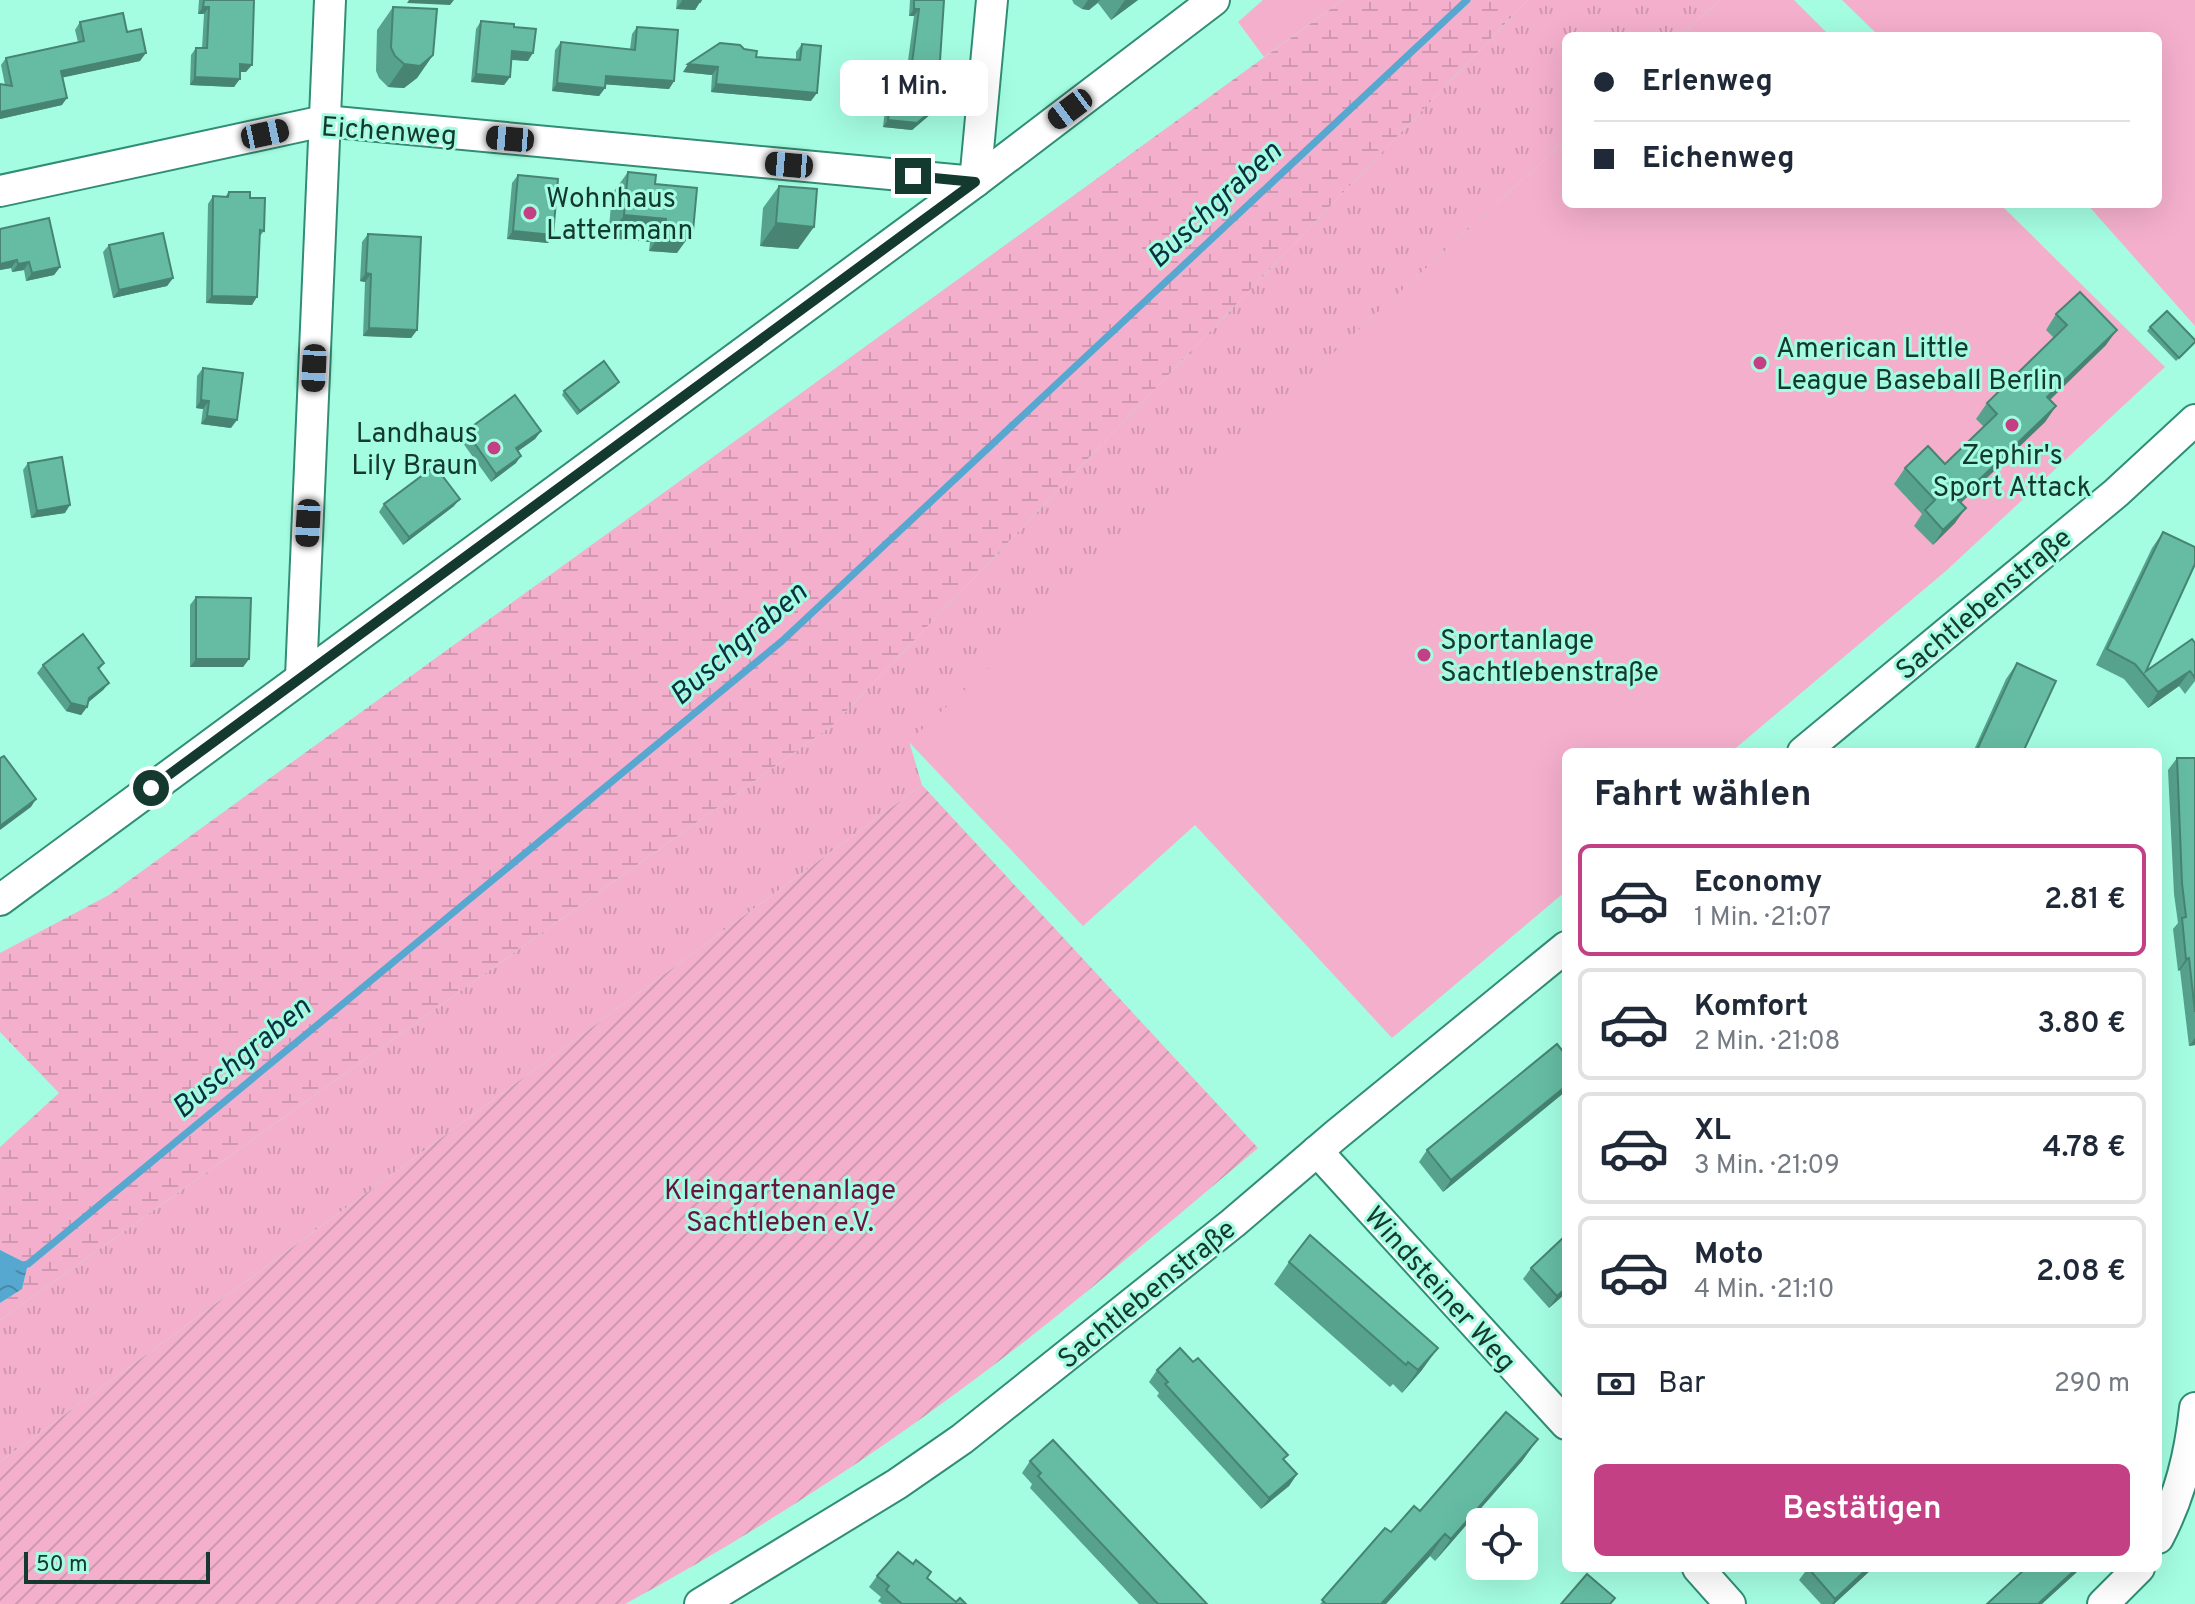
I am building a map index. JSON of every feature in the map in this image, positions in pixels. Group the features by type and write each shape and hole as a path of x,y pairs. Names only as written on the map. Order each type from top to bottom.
{"street":[{"path":"301,677 330,0"},
{"path":"975,182 992,0"},
{"path":"0,900 975,182 1214,0"},
{"name":"Eichenweg","path":"0,191 324,121 975,182"},
{"name":"Sachtlebenstraße","path":"1808,748 2116,493 2195,420"},
{"name":"Sachtlebenstraße","path":"700,1604 897,1484 962,1439 1233,1223 1562,950"},
{"name":"Windsteiner Weg","path":"1317,1151 1562,1420"},
{"path":"2162,1529 2178,1495 2187,1465 2195,1408"},
{"path":"1702,1572 1730,1604"},
{"path":"2103,1604 2135,1572"}],"green space":[{"path":"1263,0 1343,0 1264,57 1238,22"},
{"path":"1343,0 1528,0 833,725 0,1320 0,1303 22,1289 28,1264 0,1250 0,1147 59,1093 0,1032 0,953 109,895"},
{"path":"1528,0 1720,0 1684,32 1562,32 1562,144 909,741 922,785 0,1462 0,1320 833,725"},
{"path":"1720,0 1794,0 1826,32 1684,32"},
{"path":"1842,0 2195,0 2195,326 2091,208 2162,208 2162,32 1875,32"},
{"name":"Sportanlage Sachtlebenstraße","path":"1562,144 1562,208 2004,208 2165,367 1947,570 1736,748 1562,748 1562,894 1392,1038 1195,825 1083,926 908,741"},
{"name":"Kleingartenanlage Sachtleben e.V.","path":"922,785 1258,1148 1119,1265 936,1408 784,1511 625,1604 0,1604 0,1462"}],"water":[{"path":"0,1250 28,1264 22,1289 0,1303"}],"building":[{"path":"204,0 254,0 252,65 240,64 240,79 195,77 196,48 207,48 209,7 203,7"},
{"path":"914,0 944,0 937,106 917,123 888,120 891,95 910,79 919,9 914,9"},
{"path":"393,7 437,9 433,55 420,66 404,64 391,48"},
{"path":"123,13 127,32 141,29 146,53 61,71 67,98 0,112 0,84 12,86 6,58 84,41 80,22"},
{"path":"481,21 536,29 533,53 512,51 510,77 476,74"},
{"path":"637,27 678,30 674,81 606,76 605,88 557,83 561,42 635,50"},
{"path":"720,43 757,51 756,57 800,60 802,44 821,46 817,93 716,84 718,67 688,64"},
{"path":"628,172 656,175 655,184 697,188 693,231 665,228 666,219 624,215"},
{"name":"Wohnhaus Lattermann","path":"518,175 558,179 553,235 513,231"},
{"path":"779,186 817,189 814,227 776,223"},
{"path":"229,192 250,192 250,198 265,198 264,231 260,230 257,297 212,296 213,196 228,197"},
{"path":"49,218 60,267 32,273 29,262 18,264 17,260 0,264 0,229"},
{"path":"163,233 173,278 119,290 109,245"},
{"path":"368,234 421,237 417,330 369,328 371,274 366,273"},
{"name":"Zephir's Sport Attack","path":"2080,292 2117,330 2047,397 2056,406 1958,500 1966,508 1943,530 1925,510 1935,500 1905,468 1928,446 1945,464 1997,414 1987,403 2067,325 2056,314"},
{"path":"2167,311 2195,340 2179,358 2150,327"},
{"path":"604,361 619,382 580,411 564,391"},
{"path":"203,368 243,373 237,420 207,416 209,401 201,400"},
{"name":"Landhaus Lily Braun","path":"515,395 541,431 516,448 521,456 496,474 466,431"},
{"path":"62,457 70,505 37,511 28,463"},
{"path":"435,466 460,499 409,537 384,504"},
{"path":"2163,532 2195,547 2195,564 2146,671 2192,639 2195,643 2195,678 2190,671 2158,692 2135,664 2107,649"},
{"path":"196,597 251,598 249,659 196,659"},
{"path":"83,634 104,663 98,668 109,683 89,698 87,707 71,703 43,665"},
{"path":"2017,663 2056,681 2025,748 1978,748"},
{"path":"4,756 36,799 0,826 0,758"},
{"path":"2177,758 2195,758 2195,1012 2182,918 2186,917"},
{"path":"1557,1044 1562,1050 1562,1089 1451,1180 1427,1150"},
{"path":"1310,1235 1438,1348 1418,1370 1408,1362 1406,1365 1289,1262"},
{"path":"1562,1239 1562,1292 1557,1296 1531,1268"},
{"path":"1180,1348 1193,1362 1198,1358 1288,1455 1283,1459 1297,1474 1269,1498 1165,1384 1168,1382 1157,1370"},
{"path":"1506,1412 1538,1439 1478,1508 1466,1508 1466,1522 1451,1539 1445,1534 1381,1604 1326,1604 1322,1600 1385,1528 1391,1532 1414,1506 1420,1511"},
{"path":"1053,1440 1207,1604 1158,1604 1038,1476 1041,1473 1030,1461"},
{"path":"898,1552 913,1564 916,1560 931,1572 927,1578 956,1602 960,1598 966,1604 902,1604 886,1590 889,1586 877,1576"},
{"path":"1811,1572 1864,1572 1835,1599"},
{"path":"2022,1572 2073,1572 2038,1604 1987,1604"},
{"path":"1587,1574 1615,1598 1610,1604 1561,1604"}],"waterway":[{"name":"Buschgraben","path":"0,1270 28,1264 782,641 1467,0"}],"place":[{"name":"Wohnhaus Lattermann","path":"530,213"},
{"name":"American Little League Baseball Berlin","path":"1760,363"},
{"name":"Zephir's Sport Attack","path":"2012,425"},
{"name":"Landhaus Lily Braun","path":"494,448"},
{"name":"Sportanlage Sachtlebenstraße","path":"1424,655"}],"route":[{"path":"151,788 975,182 913,176"}]}
